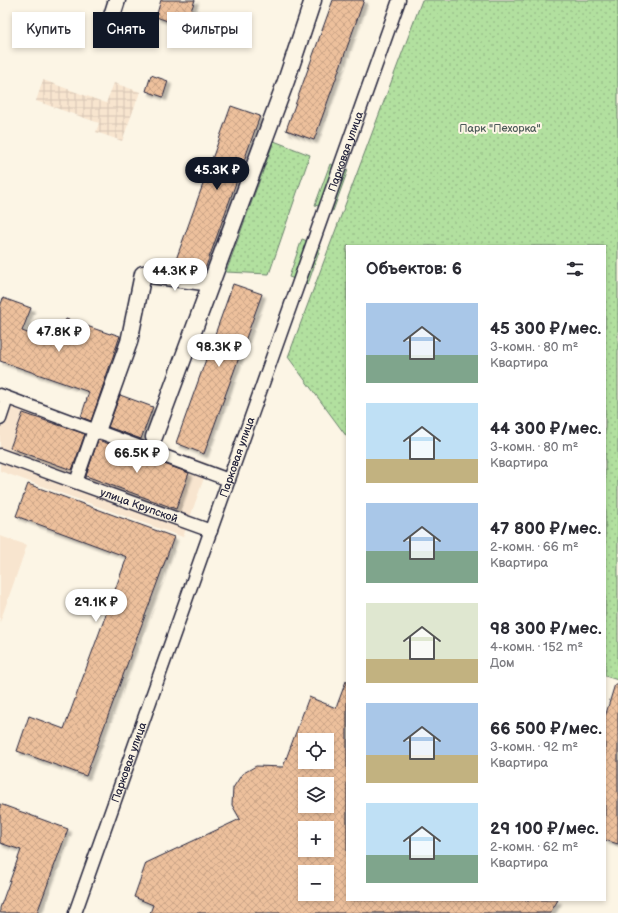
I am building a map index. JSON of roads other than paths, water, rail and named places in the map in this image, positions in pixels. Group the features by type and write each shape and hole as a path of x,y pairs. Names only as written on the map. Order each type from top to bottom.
{"street":[{"path":"113,12 117,0"},
{"path":"152,443 286,81 314,0"},
{"name":"Парковая улица","path":"75,913 399,0"},
{"path":"76,482 129,342 143,274 211,283"},
{"path":"0,419 4,397 96,431 152,443 229,480"},
{"name":"улица Крупской","path":"0,455 210,531"}],"park label":[{"name":"Парк \"Пехорка\"","path":"500,128"}]}
